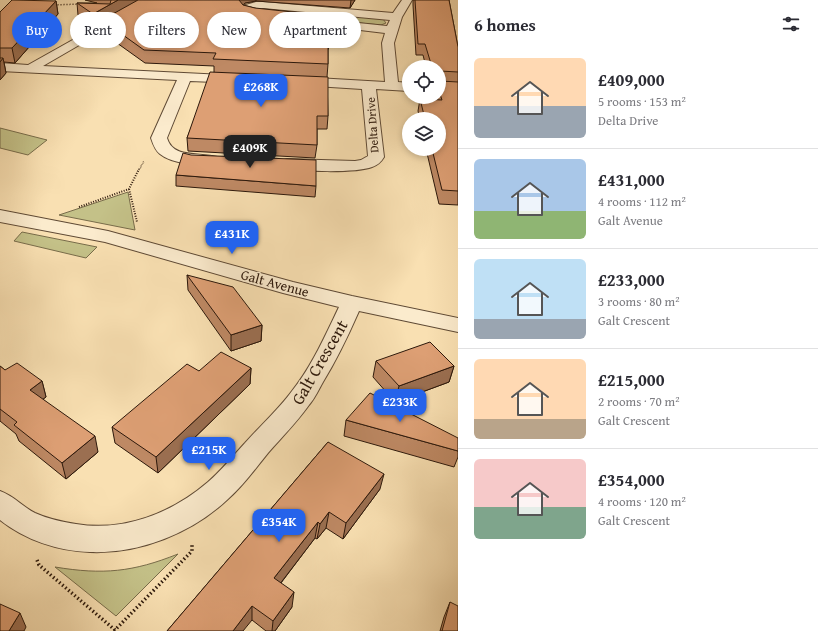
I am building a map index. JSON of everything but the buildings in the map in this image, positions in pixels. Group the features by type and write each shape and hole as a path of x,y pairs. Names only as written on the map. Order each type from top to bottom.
{"street":[{"path":"126,15 152,0"},
{"path":"392,86 388,42 390,30 407,0"},
{"path":"269,17 247,14 245,12 246,8 250,6 263,5 341,12"},
{"path":"361,14 396,17"},
{"path":"361,27 390,30"},
{"path":"31,69 35,65 76,54 79,48"},
{"path":"76,54 99,72"},
{"path":"0,68 253,79"},
{"path":"185,76 159,138 159,143 167,152 182,158 229,161"},
{"name":"Delta Drive","path":"283,81 402,87"},
{"name":"Delta Drive","path":"274,164 355,166 373,169 376,157 369,85"},
{"name":"Galt Avenue","path":"0,216 108,237 290,288 352,303 458,325"},
{"name":"Galt Crescent","path":"0,503 24,522 49,532 78,538 109,539 140,534 170,523 197,508 219,490 301,398 330,350 352,303"}],"path":[{"path":"54,5 83,4"},
{"path":"144,246 129,189 150,149 159,143"},
{"path":"78,207 129,189"},
{"path":"24,522 39,565 114,631 192,551 197,508"}],"shaded area":[{"path":"268,7 271,9 302,12 269,12 269,14 255,9"},
{"path":"361,16 383,19 386,23 381,25 361,23"},
{"path":"0,128 47,140 28,155 0,148"},
{"path":"128,192 135,230 59,215"},
{"path":"22,232 97,247 86,258 14,241"},
{"path":"178,554 116,616 55,567 88,571 118,570 147,565"}]}
